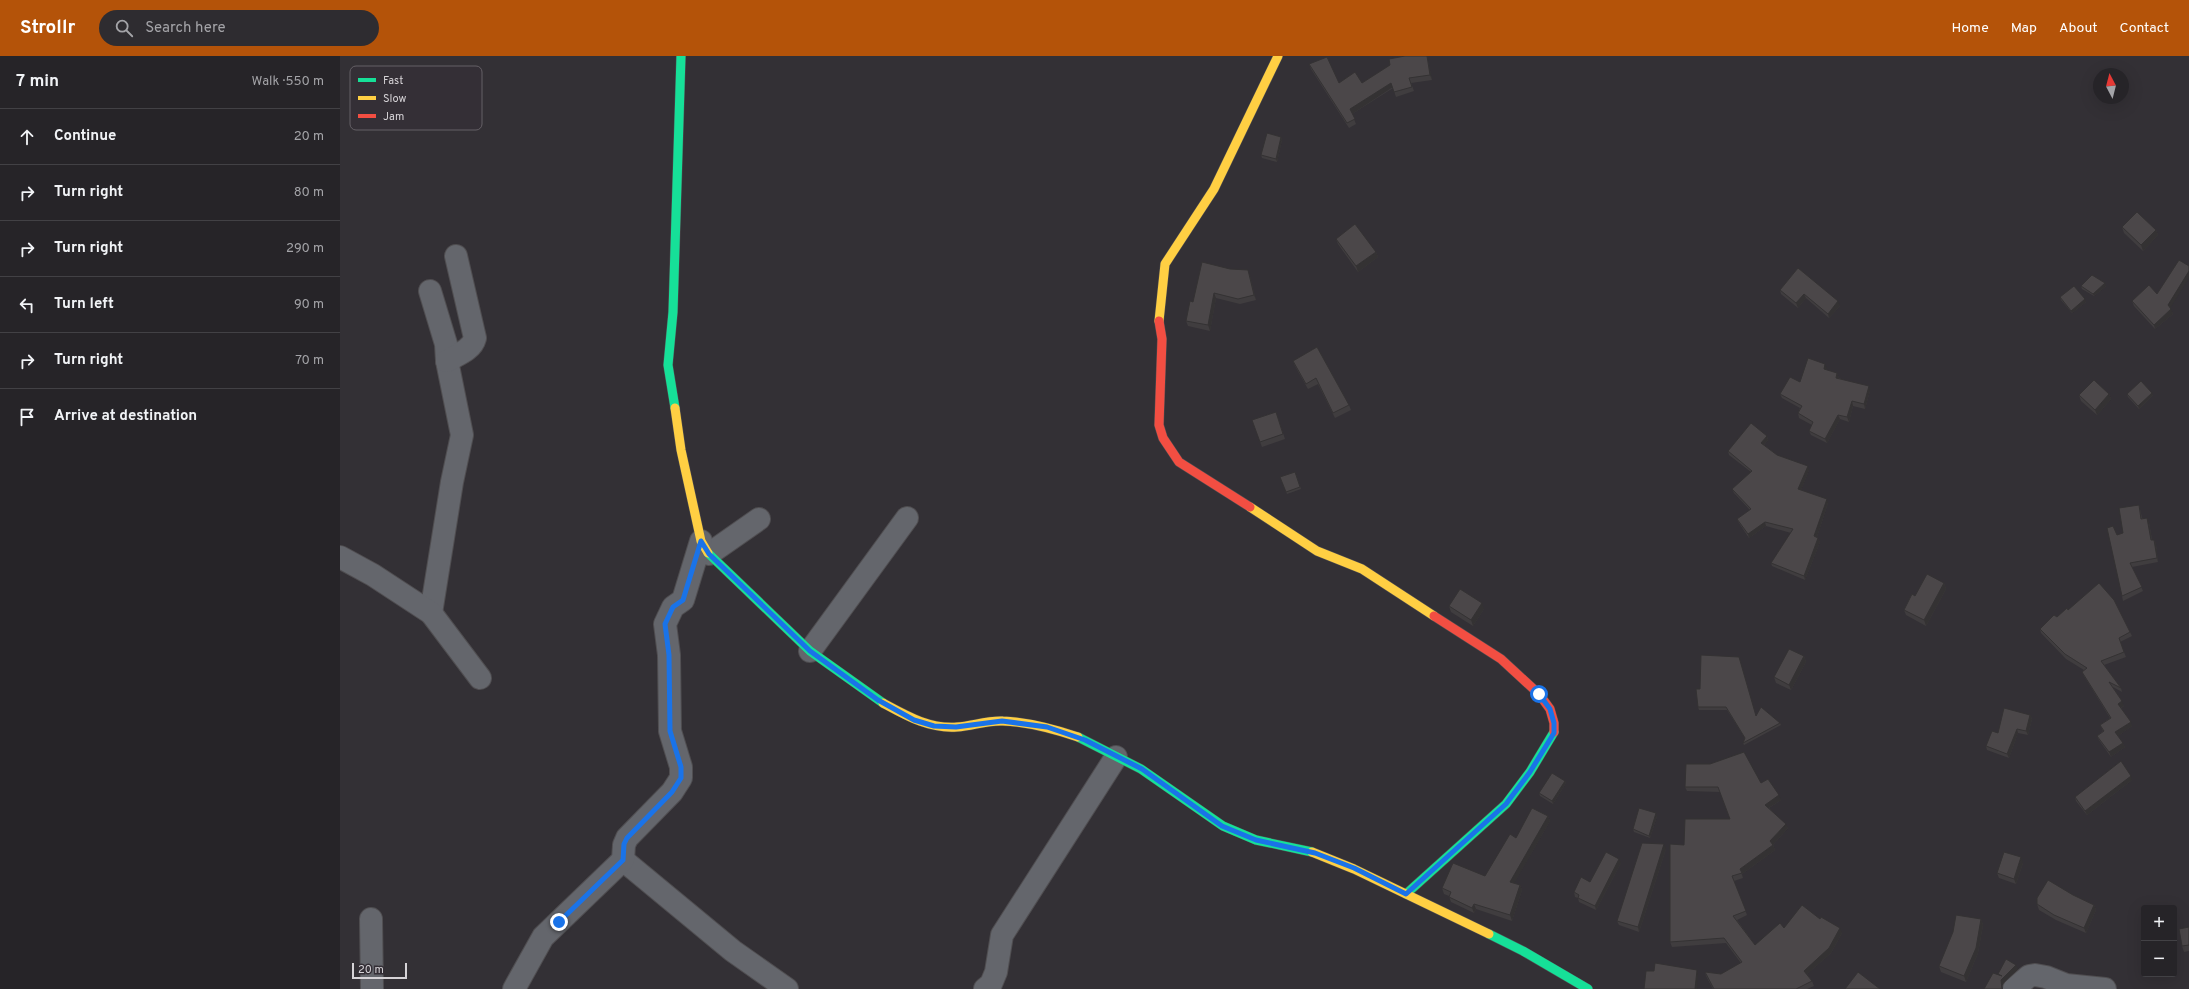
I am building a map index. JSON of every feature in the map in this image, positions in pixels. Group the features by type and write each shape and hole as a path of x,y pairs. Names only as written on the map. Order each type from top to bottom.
{"street":[{"path":"681,56 673,312 668,365 681,450 705,547 810,651 878,700 914,720 934,726 956,727 1002,721 1047,727 1085,740 1142,769 1222,826 1256,840 1315,853 1354,868 1524,951 1588,989"},
{"path":"1278,56 1214,189 1165,264 1158,317 1162,339 1159,425 1163,438 1179,462 1317,551 1362,569 1495,655 1539,694 1550,709 1554,723 1554,733 1530,772 1506,804 1406,894"},
{"path":"447,362 474,344 475,338 456,256"},
{"path":"430,291 446,344 447,362 462,435 452,482 432,613"},
{"path":"810,651 907,518"},
{"path":"514,989 543,937 623,860 624,844 627,838 672,792 681,778 681,767 670,731 669,655 665,624 673,607 683,600 705,547 759,519"},
{"path":"340,557 374,575 432,613 480,678"},
{"path":"985,989 991,984 996,972 1002,935 1116,757"},
{"path":"623,860 733,951 787,989"},
{"path":"371,919 372,989"},
{"path":"2014,989 2028,976 2035,975 2046,977 2066,985 2105,989"}],"building":[{"path":"1405,56 1427,56 1430,75 1409,78 1412,87 1394,92 1391,83 1350,109 1355,119 1347,123 1309,64 1327,57 1339,83 1355,72 1362,83 1390,65 1389,59"},
{"path":"1267,133 1281,137 1276,159 1261,155"},
{"path":"2137,212 2156,230 2141,245 2122,227"},
{"path":"1355,224 1376,252 1356,266 1336,239"},
{"path":"2179,260 2189,266 2189,271 2168,305 2171,309 2154,325 2132,301 2149,285 2157,294"},
{"path":"1202,262 1230,269 1248,270 1254,295 1238,299 1214,293 1208,325 1186,321 1190,301 1193,302"},
{"path":"1798,268 1838,301 1828,314 1804,294 1796,303 1780,290"},
{"path":"2092,275 2105,283 2093,294 2081,286"},
{"path":"2074,286 2085,299 2071,311 2060,297"},
{"path":"1317,347 1349,405 1333,413 1316,378 1306,384 1293,361"},
{"path":"1808,358 1825,364 1824,369 1837,373 1836,378 1869,386 1864,404 1852,401 1847,417 1838,415 1825,439 1809,431 1813,422 1798,413 1802,406 1780,394 1790,377 1800,382"},
{"path":"2094,380 2109,394 2095,410 2079,395"},
{"path":"2141,381 2152,393 2138,406 2127,394"},
{"path":"1276,412 1283,434 1260,442 1252,420"},
{"path":"1751,423 1767,436 1761,443 1777,455 1808,466 1798,489 1827,499 1814,536 1818,538 1804,576 1771,563 1793,529 1765,522 1748,534 1737,519 1751,509 1732,489 1752,471 1728,451"},
{"path":"1295,472 1300,487 1286,492 1280,477"},
{"path":"2139,505 2141,519 2147,518 2151,540 2154,540 2157,558 2130,563 2142,587 2122,596 2107,528 2113,526 2117,535 2123,533 2119,508"},
{"path":"1927,574 1944,583 1924,620 1904,610 1912,594 1915,596"},
{"path":"2099,583 2114,600 2130,632 2119,638 2124,652 2101,661 2121,688 2109,682 2122,701 2118,704 2131,722 2115,732 2123,743 2109,752 2097,736 2104,731 2100,725 2111,718 2082,672 2087,668 2065,654 2040,629 2054,615 2057,617 2067,608 2068,610"},
{"path":"1460,589 1482,603 1471,620 1449,606"},
{"path":"1789,649 1804,656 1789,685 1774,677"},
{"path":"1701,655 1739,657 1756,716 1761,707 1780,723 1743,743 1745,738 1726,707 1698,707 1696,689 1700,689"},
{"path":"2004,708 2030,715 2026,731 2017,729 2007,754 1986,746 1992,731 1998,733"},
{"path":"1744,752 1761,783 1768,779 1779,795 1765,805 1786,824 1770,841 1773,845 1740,869 1742,873 1732,876 1746,911 1733,916 1755,945 1780,923 1784,928 1802,905 1820,919 1821,917 1840,928 1829,948 1804,971 1812,981 1796,989 1714,989 1705,972 1721,974 1742,962 1724,938 1670,942 1670,844 1684,845 1685,819 1730,819 1718,787 1685,787 1686,764 1710,764"},
{"path":"2121,761 2131,776 2085,811 2075,797"},
{"path":"1552,773 1565,781 1552,801 1539,793"},
{"path":"1532,808 1548,816 1510,882 1520,885 1510,915 1474,904 1472,908 1449,897 1451,892 1442,888 1453,863 1485,876 1510,834 1516,838"},
{"path":"1639,808 1656,813 1649,836 1633,829"},
{"path":"1642,843 1664,844 1638,927 1617,921"},
{"path":"1606,852 1619,859 1595,906 1578,898 1579,895 1574,892 1581,877 1590,882"},
{"path":"2004,852 2021,857 2014,879 1997,873"},
{"path":"2048,880 2073,895 2094,905 2084,928 2054,915 2037,904 2037,898"},
{"path":"1956,915 1981,919 1976,948 1964,976 1939,966 1953,932"},
{"path":"2189,927 2189,945 2182,946 2179,929"},
{"path":"2006,959 2016,965 2001,980 2002,989 1984,989 1993,973 2002,976 1998,974"},
{"path":"1655,963 1697,970 1695,989 1644,989 1646,971 1654,971"},
{"path":"1858,972 1880,989 1845,989"}],"traffic: fast":[{"path":"675,408 668,365 673,312 681,56"},
{"path":"708,553 810,651 883,703"},
{"path":"1406,894 1506,804 1530,772 1554,732"},
{"path":"1078,737 1141,769 1223,826 1256,840 1312,852"},
{"path":"1489,934 1523,951 1588,989"}],"traffic: slow":[{"path":"1159,321 1165,264 1214,189 1278,56"},
{"path":"675,408 681,450 701,541 708,553"},
{"path":"1250,507 1317,551 1362,569 1434,616"},
{"path":"883,703 918,721 937,726 957,727 992,721 1003,721 1041,726 1078,737"},
{"path":"1312,852 1354,869 1489,934"}],"traffic: jam":[{"path":"1159,321 1162,339 1159,425 1163,438 1179,462 1250,507"},
{"path":"1434,616 1501,659 1539,694 1550,709 1554,723 1554,732"}],"route":[{"path":"559,922 623,860 624,844 627,838 672,792 681,778 681,767 670,731 669,655 665,624 673,607 683,600 701,541 709,554 810,651 878,700 914,720 934,726 956,727 1002,721 1047,727 1085,740 1142,769 1222,826 1256,840 1315,853 1354,868 1406,894 1506,804 1530,772 1554,733 1554,723 1550,709 1539,694"}]}
